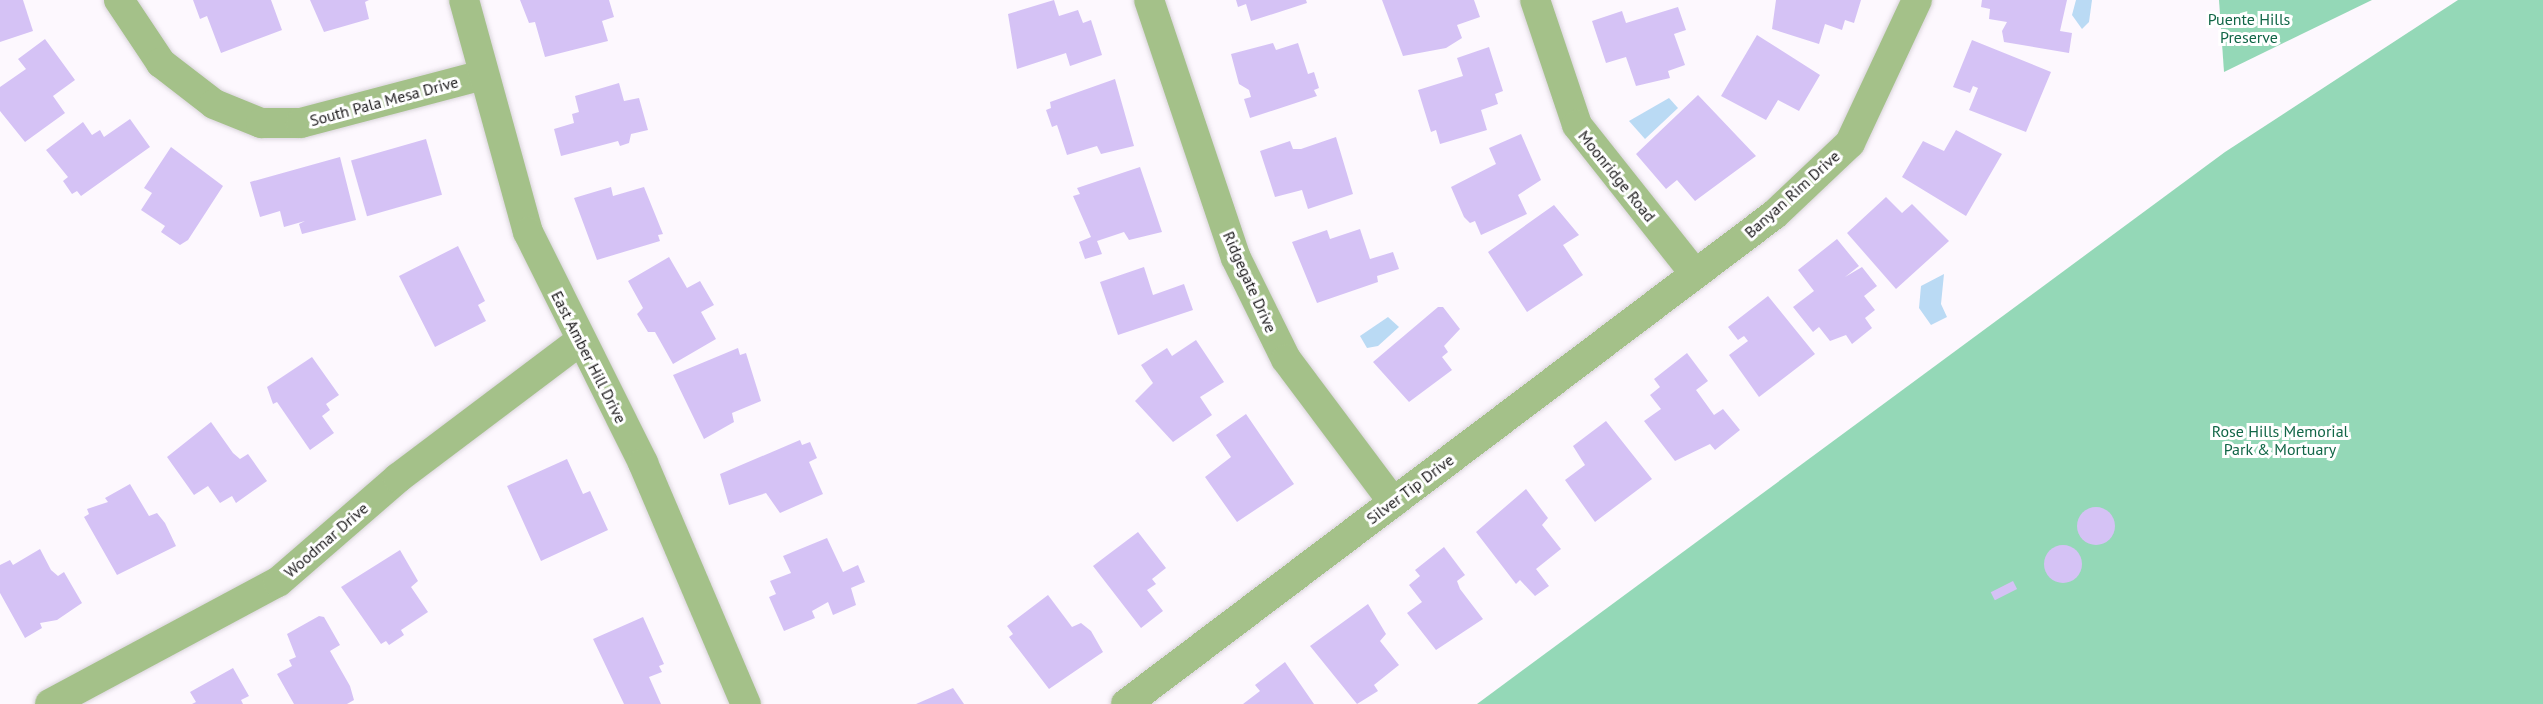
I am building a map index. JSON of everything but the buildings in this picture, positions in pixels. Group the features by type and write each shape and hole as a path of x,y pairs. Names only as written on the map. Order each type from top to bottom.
{"street":[{"name":"South Pala Mesa Drive","path":"119,0 161,63 214,104 261,123 301,123 483,75"},
{"name":"East Amber Hill Drive","path":"464,0 528,232 580,341 643,463 746,704"},
{"name":"Ridgegate Drive","path":"1149,0 1236,258 1286,359 1393,502"},
{"name":"Moonridge Road","path":"1535,0 1577,125 1695,274"},
{"name":"Banyan Rim Drive","path":"1695,274 1775,214 1850,143 1917,0"},
{"name":"Silver Tip Drive","path":"1126,704 1695,274"},
{"name":"Woodmar Drive","path":"50,704 278,582 398,478 580,341"}],"green space":[{"name":"Puente Hills Preserve","path":"2219,0 2372,0 2224,72"},
{"name":"Rose Hills Memorial Park & Mortuary","path":"2458,0 2543,0 2543,704 1477,704 2225,152"}],"water":[{"path":"2076,0 2092,0 2089,22 2082,29 2072,15"},
{"path":"1669,98 1678,108 1645,139 1629,121"},
{"path":"1944,274 1941,304 1947,317 1931,325 1919,308 1921,286"},
{"path":"1388,317 1399,327 1378,346 1367,348 1360,336"}]}
